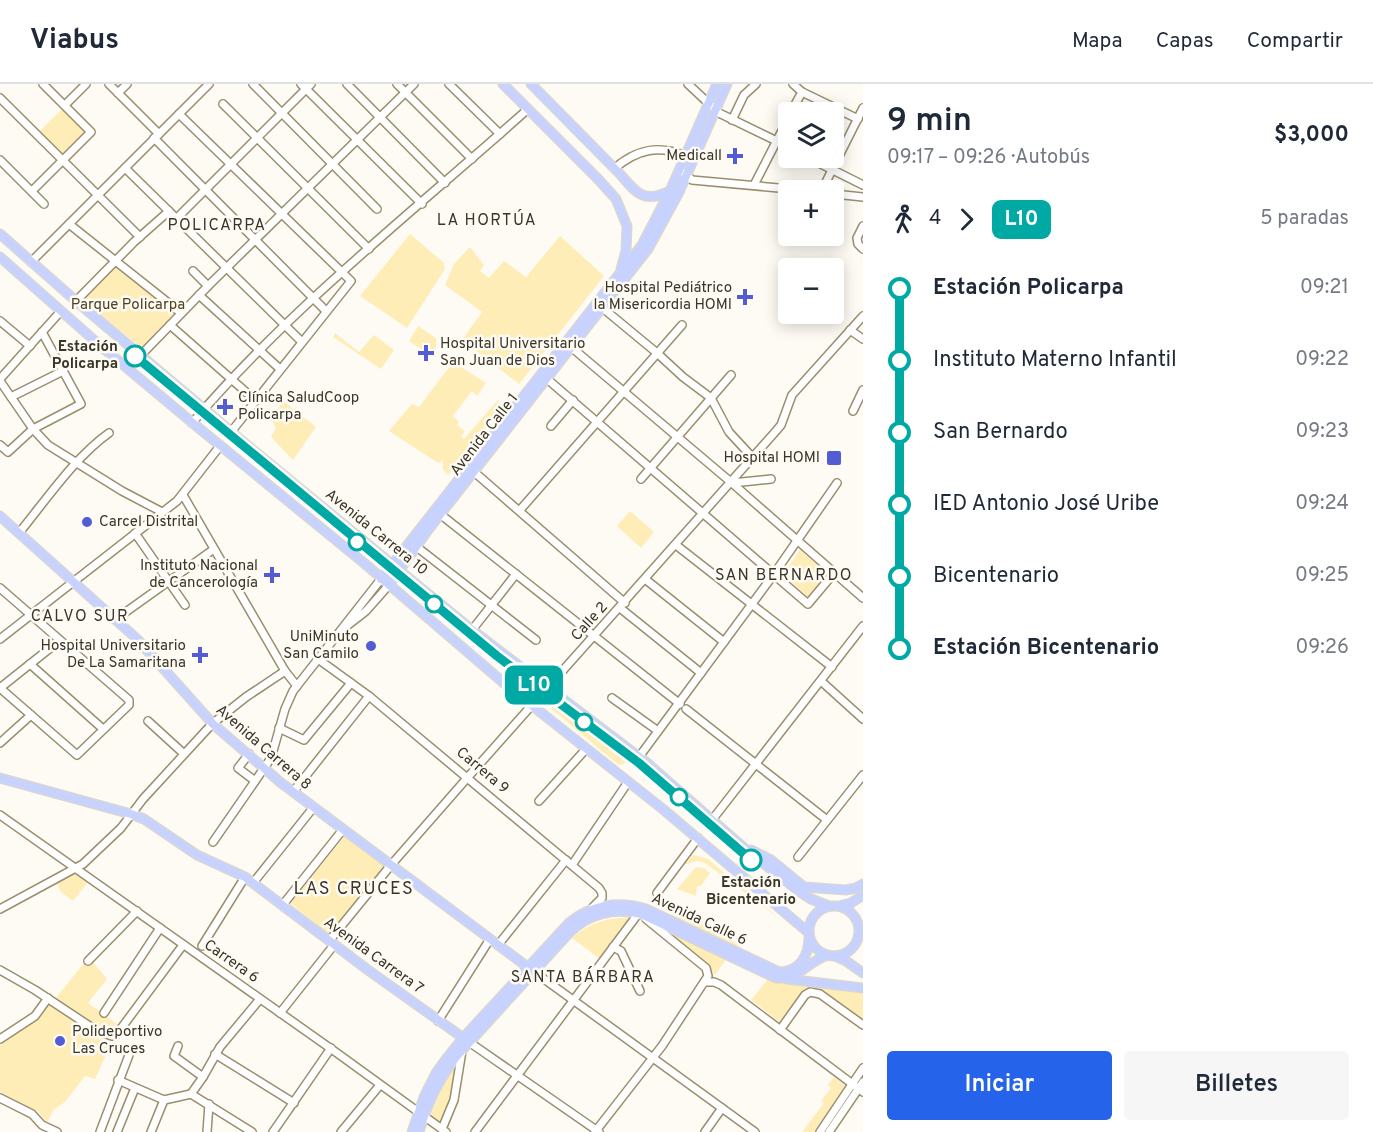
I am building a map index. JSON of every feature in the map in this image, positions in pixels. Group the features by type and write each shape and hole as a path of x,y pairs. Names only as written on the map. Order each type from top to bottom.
{"main road":[{"path":"503,84 610,191 619,205 627,226 626,252 619,275"},
{"path":"531,84 615,168 630,188 643,196 656,197 669,191"},
{"name":"Avenida Calle 1","path":"599,306 642,245 717,84"},
{"name":"Avenida Calle 1","path":"389,585 400,571 413,544 568,344 657,237 727,84"},
{"name":"Avenida Carrera 10","path":"0,234 75,301 231,432 472,630 639,757 744,848 805,896 816,902 834,906"},
{"name":"Avenida Carrera 10","path":"1,259 192,423 532,706 698,838 809,935"},
{"name":"Avenida Calle 1","path":"381,579 392,564 440,514 546,378 568,344"},
{"name":"Avenida Carrera 8","path":"0,516 151,653 213,724 292,792 531,969"},
{"name":"Avenida Carrera 7","path":"0,780 16,782 144,819 197,855 249,880 466,1040"},
{"path":"744,848 766,856 807,888 846,890 863,884"},
{"path":"863,895 851,903 834,906 814,915 809,927 809,935 814,946 863,973"},
{"name":"Avenida Calle 6","path":"419,1132 421,1114 436,1073 531,969 569,923 586,912 618,904 646,909 779,972 794,969 803,960 807,952 809,935"},
{"path":"834,906 847,909 854,916 863,948"},
{"name":"Avenida Calle 6","path":"531,969 587,919 610,912 639,914 770,976 863,988"},
{"path":"781,979 796,975 814,961 850,950 863,920"},
{"name":"Avenida Calle 6","path":"412,1132 441,1079 462,1050 466,1040"}],"street":[{"path":"32,191 91,132 43,84"},
{"path":"65,105 86,84"},
{"path":"109,84 206,190 326,311"},
{"path":"118,93 127,84"},
{"path":"31,262 209,84"},
{"path":"253,84 377,208"},
{"path":"347,84 445,183"},
{"path":"397,84 472,159"},
{"path":"141,355 227,267 414,84"},
{"path":"449,84 500,134"},
{"path":"688,84 715,110 777,141 754,185"},
{"path":"732,120 744,95 756,84"},
{"path":"794,84 802,92 858,119"},
{"path":"177,218 306,86 422,204"},
{"path":"796,102 802,92"},
{"path":"0,98 140,237"},
{"path":"222,104 369,249"},
{"path":"827,180 863,108"},
{"path":"192,423 231,379 285,325 342,272 528,110"},
{"path":"179,114 351,281 231,432"},
{"path":"615,168 630,157 648,150 663,149 685,156"},
{"path":"2,166 44,204"},
{"path":"680,167 686,177 692,180 778,188"},
{"path":"125,168 302,342"},
{"path":"828,168 863,185"},
{"path":"844,195 863,197"},
{"path":"75,301 169,211"},
{"path":"69,224 181,313"},
{"path":"861,247 857,234 863,226"},
{"path":"193,271 208,286"},
{"path":"199,295 280,369"},
{"path":"599,306 711,398 729,432 753,458"},
{"path":"61,311 0,380 33,429 48,445 122,491 162,512"},
{"name":"Calle 2","path":"280,1013 391,865 732,483 781,425 792,395 863,316"},
{"path":"0,321 30,346"},
{"path":"170,325 255,400"},
{"path":"520,510 682,325"},
{"path":"850,330 863,339"},
{"path":"0,445 8,452 33,429 81,404 42,332"},
{"path":"568,344 863,598"},
{"path":"11,397 63,371"},
{"path":"640,479 731,375"},
{"path":"546,378 808,604 834,573"},
{"path":"853,411 863,390"},
{"path":"550,426 573,400"},
{"path":"19,533 77,464 109,433"},
{"path":"0,639 183,495 220,446"},
{"path":"473,471 520,510 622,606 701,674"},
{"path":"732,483 771,479"},
{"path":"639,757 774,574 837,483"},
{"path":"183,495 285,671 297,686"},
{"path":"440,514 680,704"},
{"path":"135,533 185,605"},
{"path":"413,544 536,640"},
{"path":"676,545 832,667"},
{"path":"116,620 214,549"},
{"path":"472,630 516,574"},
{"path":"213,842 271,758 288,702 297,686 381,579"},
{"path":"645,579 724,642"},
{"path":"341,630 366,611 389,585"},
{"path":"1,590 129,700 129,703 77,755 0,688 59,641"},
{"path":"712,820 863,626"},
{"name":"Carrera 9","path":"318,659 369,696 468,777 602,893 601,901 586,912"},
{"path":"30,664 103,729"},
{"path":"0,909 76,868 102,847 121,828 183,753 213,724 285,671"},
{"path":"821,681 863,719"},
{"path":"279,728 304,740 351,683"},
{"path":"292,792 369,696"},
{"path":"612,698 658,731"},
{"path":"686,709 827,820"},
{"path":"0,743 32,715"},
{"path":"148,721 183,753"},
{"path":"539,801 586,749"},
{"path":"249,754 238,768 255,781"},
{"path":"798,857 863,775"},
{"path":"498,945 569,863 628,782"},
{"path":"202,946 249,880 313,808"},
{"name":"Carrera 6","path":"0,815 444,1130"},
{"path":"283,904 342,831"},
{"path":"657,893 698,838"},
{"path":"88,962 137,911"},
{"path":"466,1040 518,1077 597,1131 653,1057 705,982 708,972 639,914 518,1077 475,1132"},
{"path":"104,1013 160,928"},
{"path":"438,1021 490,939"},
{"path":"0,970 107,1036 117,1034 183,945"},
{"path":"614,947 621,951 640,991"},
{"path":"531,969 755,1132"},
{"path":"705,982 721,984 859,1087"},
{"path":"35,990 42,1007"},
{"path":"780,1030 804,995 813,992 820,994 863,1025"},
{"path":"0,1039 28,1022 48,998"},
{"path":"191,1094 225,1039 260,999"},
{"path":"178,1046 173,1053 174,1056 203,1077"},
{"path":"273,1132 331,1048"},
{"path":"444,1130 454,1100 462,1050"},
{"path":"215,1054 294,1104"},
{"path":"100,1132 129,1055"},
{"path":"824,1131 859,1087 863,1068"},
{"path":"118,1080 164,1100 191,1094 252,1132"},
{"path":"341,1132 380,1085"},
{"path":"117,1132 135,1088"},
{"path":"0,1098 34,1115 42,1125 57,1132"},
{"path":"151,1132 164,1100"},
{"path":"207,1132 209,1104"},
{"path":"705,1132 722,1108"}],"green space":[{"path":"62,109 86,132 64,155 40,131"},
{"path":"410,234 444,263 445,269 407,328 360,296"},
{"path":"560,236 604,276 519,384 462,340 482,312 445,285 454,264 470,247 484,265 480,271 489,278 504,261 526,277"},
{"name":"Parque Policarpa","path":"115,264 175,312 142,348 81,299"},
{"path":"418,326 436,338 436,348 427,353 409,341"},
{"path":"335,333 359,352 374,335 394,350 381,369 333,337"},
{"path":"453,362 486,383 477,396 472,391 453,416 459,422 457,425 465,431 461,436 464,439 497,401 503,406 448,475 443,470 443,460 438,463 389,431 412,404 419,407"},
{"path":"283,401 316,427 293,460 271,437 276,428 271,419"},
{"path":"630,511 654,532 641,548 617,526"},
{"path":"800,550 827,573 808,597 783,575"},
{"path":"550,701 623,755 626,760 624,764 619,765 615,762 547,705"},
{"path":"345,836 386,865 330,935 290,903"},
{"path":"694,855 708,859 780,919 705,863 698,861 683,865"},
{"path":"696,867 704,868 710,873 701,886 697,886 696,896 677,889"},
{"path":"75,871 89,881 73,901 61,892 56,882"},
{"path":"659,911 696,920 728,937 750,956"},
{"path":"634,917 601,960 572,938 586,928 601,922"},
{"path":"661,927 727,958 715,975 710,968"},
{"path":"92,961 107,979 88,1003 120,1026 110,1034 55,999 85,962 88,964"},
{"path":"768,979 863,991 863,1021 818,990 812,990 796,1000 780,1022 751,1000"},
{"path":"47,1002 110,1046 95,1079 85,1076 65,1102 53,1110 47,1123 39,1112 0,1092 0,1042 33,1022"},
{"path":"459,1061 452,1101 442,1126 430,1116 446,1080"},
{"path":"834,1077 845,1086 814,1132 802,1132 824,1103 821,1101 831,1088 827,1086"}],"bus line":[{"name":"L10","path":"135,356 497,656 639,763 751,860"}],"place":[{"name":"Medicall","path":"735,156"},
{"name":"Hospital Pediátrico la Misericordia HOMI","path":"745,297"},
{"name":"Hospital Universitario San Juan de Dios","path":"426,353"},
{"name":"Estación Policarpa","path":"135,356"},
{"name":"Clínica SaludCoop Policarpa","path":"225,407"},
{"name":"Hospital HOMI","path":"834,458"},
{"name":"Carcel Distrital","path":"87,522"},
{"name":"Instituto Nacional de Cancerología","path":"272,575"},
{"name":"UniMinuto San Camilo","path":"371,646"},
{"name":"Hospital Universitario De La Samaritana","path":"200,655"},
{"name":"Estación Bicentenario","path":"751,860"},
{"name":"Polideportivo Las Cruces","path":"60,1041"}],"district":[{"name":"LA HORTÚA","path":"487,221"},
{"name":"POLICARPA","path":"217,226"},
{"name":"SAN BERNARDO","path":"784,576"},
{"name":"CALVO SUR","path":"80,617"},
{"name":"LAS CRUCES","path":"354,889"},
{"name":"SANTA BÁRBARA","path":"583,978"}]}
